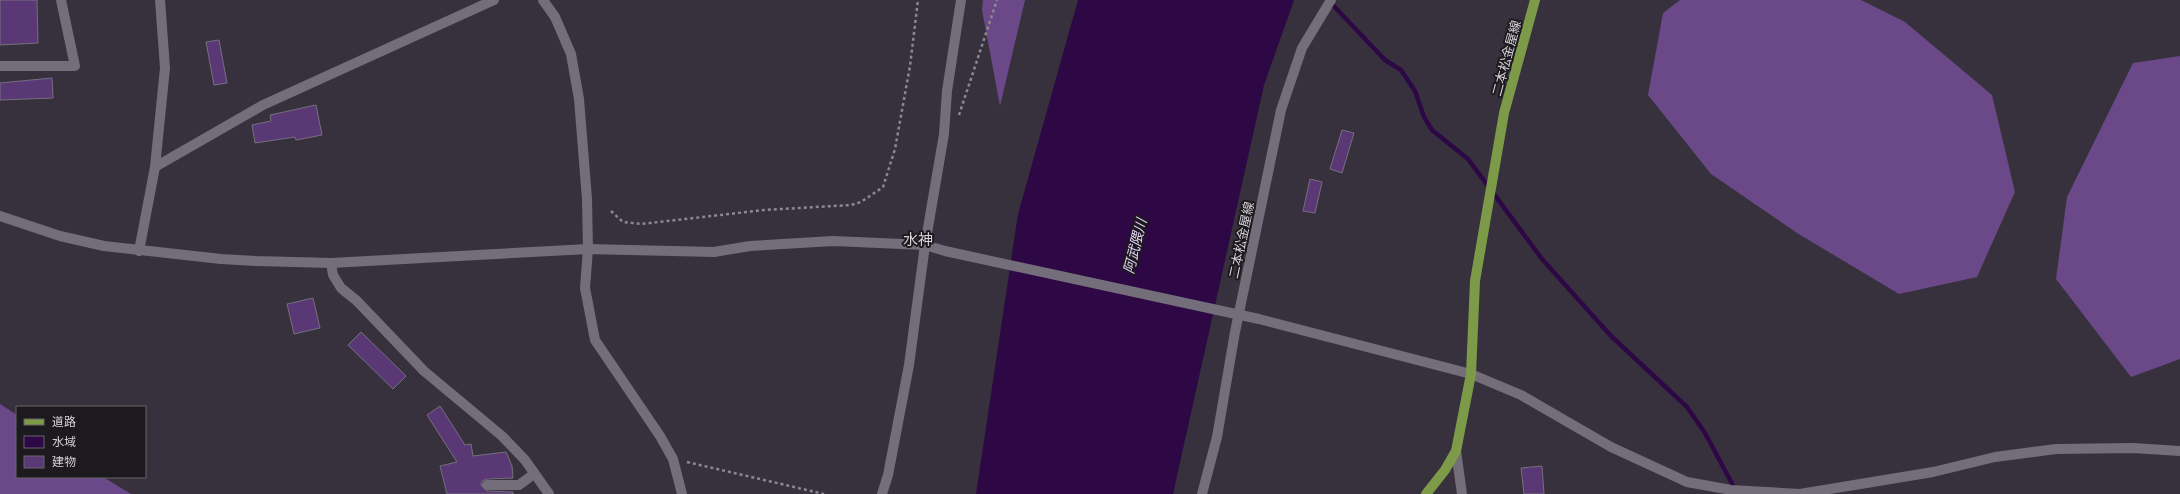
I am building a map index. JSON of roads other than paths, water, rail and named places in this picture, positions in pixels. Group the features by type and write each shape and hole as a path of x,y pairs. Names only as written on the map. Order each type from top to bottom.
{"main road":[{"name":"二本松金屋線","path":"1426,494 1445,470 1456,451 1471,374 1475,281 1504,112 1535,0"}],"street":[{"path":"0,66 75,66 61,0"},
{"path":"139,251 155,166 165,68 160,0"},
{"path":"155,166 263,105 494,0"},
{"path":"543,0 555,17 571,54 579,99 584,145 588,249 586,288 595,340 656,430 673,459 682,494"},
{"path":"882,494 888,475 909,365 925,245 944,134 947,91 961,0"},
{"name":"二本松金屋線","path":"1202,494 1217,436 1235,332 1281,110 1302,48 1331,0"},
{"path":"0,216 60,236 104,246 139,251 221,259 331,263 588,249 714,252 750,246 833,241 925,245 945,251 1259,319 1471,374 1521,395 1611,447 1688,482 1732,490 1800,494 1933,472 1995,457 2056,449 2133,448 2180,451"},
{"path":"331,263 333,275 341,288 357,301 424,371 502,436 524,460 549,494"},
{"path":"1456,451 1462,494"},
{"path":"487,485 519,485 534,474"}],"water":[{"name":"阿武隈川","path":"1078,0 1294,0 1264,85 1173,494 976,494 1018,214"}],"waterway":[{"path":"1330,2 1385,60 1401,70 1415,91 1424,117 1432,130 1468,159 1542,259 1611,336 1687,407 1705,433 1736,491"}],"district":[{"name":"水神","path":"918,240"}]}
